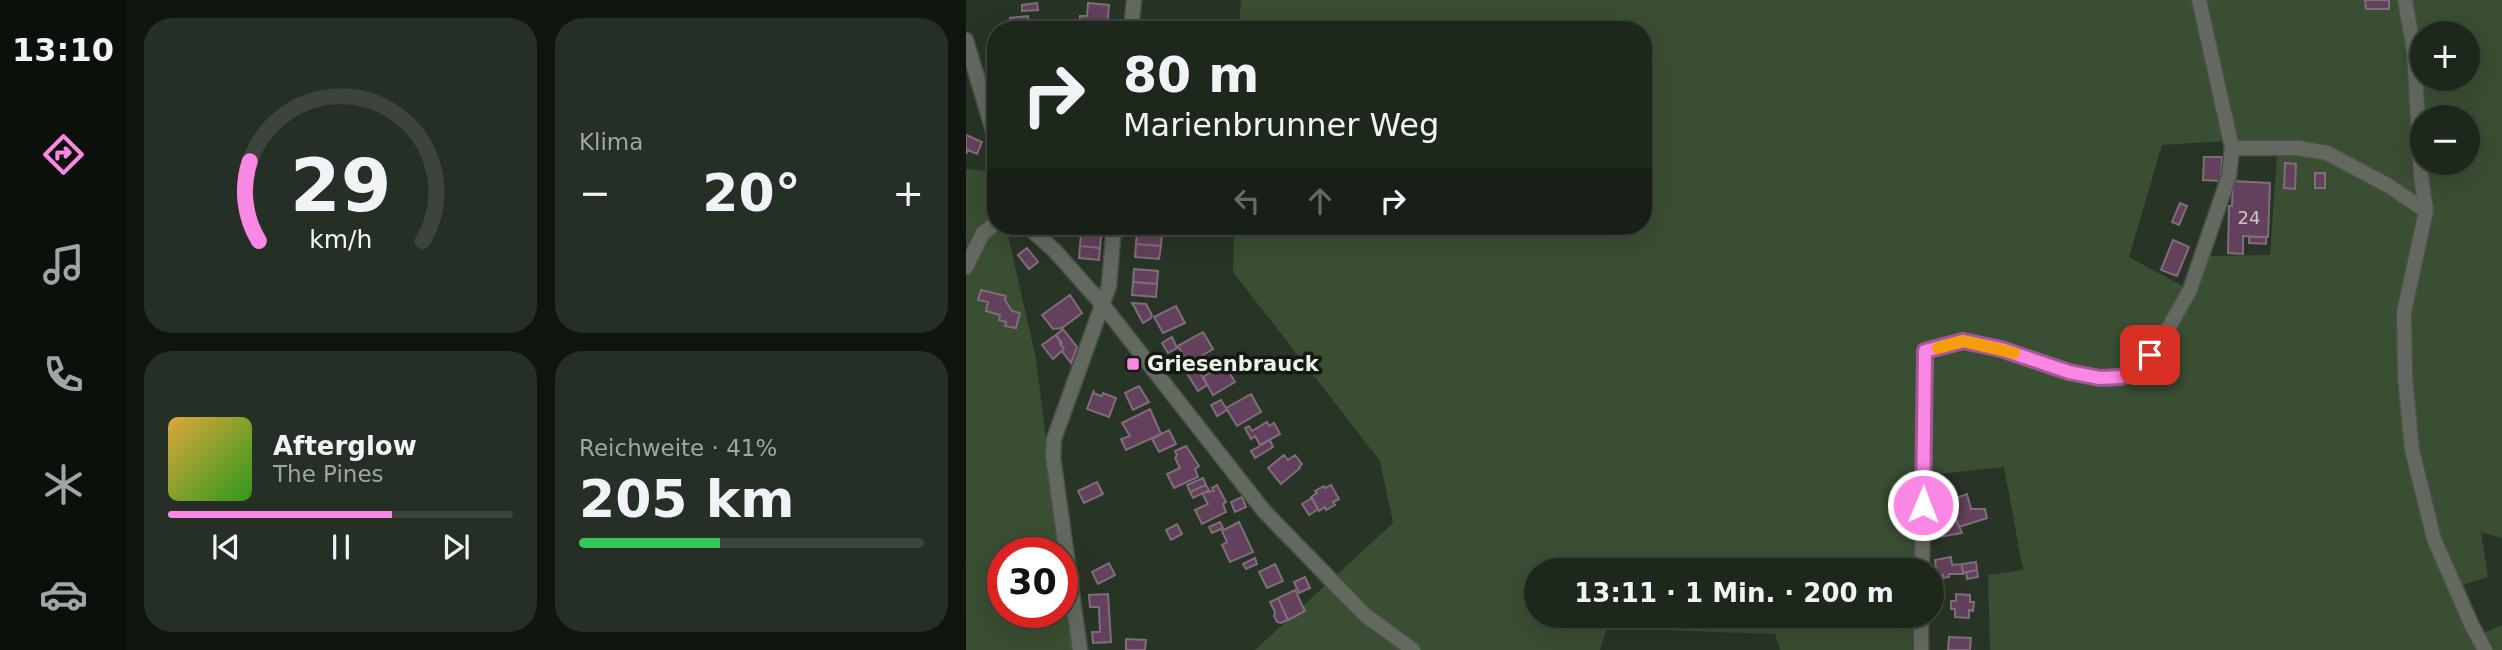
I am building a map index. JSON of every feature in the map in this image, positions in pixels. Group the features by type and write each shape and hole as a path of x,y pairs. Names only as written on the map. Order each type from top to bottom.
{"street":[{"path":"1132,21 1133,0"},
{"path":"1922,558 1925,351 1963,341 2001,349 2069,372 2100,378 2121,377 2138,370 2161,341 2190,290 2229,176 2232,149 2199,0"},
{"path":"2405,0 2414,51 2421,176 2426,211 2404,312 2405,377 2412,450 2434,539 2485,650"},
{"path":"966,40 987,111"},
{"path":"2232,149 2298,148 2327,153 2389,186 2426,211"},
{"path":"966,267 987,230"},
{"path":"1037,235 1102,304 1264,511 1365,615 1413,650"},
{"path":"1080,650 1053,457 1054,439 1109,285 1113,235"},
{"path":"1921,628 1921,650"}],"green space":[{"path":"1241,0 2502,0 2502,538 2481,532 2488,577 2450,589 2470,639 2502,625 2502,650 1990,650 1988,575 2023,570 2004,467 1929,475 1928,415 1916,416 1914,558 1524,558 1524,628 1607,628 1600,650 1255,650 1393,523 1380,461 1233,272 1234,235 1652,235 1652,21 1240,21","holes":["2278,140 2270,255 2210,256 2197,294 2129,257 2162,145"]},
{"path":"966,169 987,171 987,235 1008,235 1036,359 1058,537 987,537 987,628 1069,628 1072,650 966,650"},
{"path":"1607,628 1913,628 1912,650 1780,650 1775,634"}],"building":[{"path":"2365,0 2389,0 2389,9 2366,9"},
{"path":"1037,3 1038,10 1022,11 1022,5"},
{"path":"1088,3 1109,5 1108,21 1080,21 1080,16 1087,16"},
{"path":"1028,16 1029,21 1010,21 1010,18"},
{"path":"966,135 982,142 977,154 968,150 966,154"},
{"path":"2204,157 2222,157 2221,181 2203,180"},
{"path":"2285,163 2296,164 2295,189 2284,188"},
{"path":"2315,173 2325,173 2325,188 2315,188"},
{"path":"2233,181 2270,183 2268,237 2243,236 2243,254 2228,253 2229,206 2232,206"},
{"path":"2180,203 2187,206 2179,225 2172,222"},
{"path":"1081,235 1101,236 1100,248 1080,246"},
{"path":"1137,235 1162,235 1161,246 1136,244"},
{"path":"2249,237 2266,237 2266,244 2249,243"},
{"path":"2173,240 2189,247 2177,276 2161,270"},
{"path":"1136,244 1161,246 1159,259 1135,257"},
{"path":"1080,246 1100,248 1099,260 1079,258"},
{"path":"1027,248 1038,262 1029,269 1018,255"},
{"path":"1134,269 1158,271 1157,284 1133,282"},
{"path":"1133,282 1157,284 1156,297 1132,295"},
{"path":"981,290 1006,296 1005,300 1012,311 1020,313 1016,328 1005,326 1006,322 999,320 1000,315 986,311 988,302 978,300"},
{"path":"1070,295 1082,313 1062,328 1053,329 1042,315"},
{"path":"1132,303 1146,304 1151,318 1143,323"},
{"path":"1176,306 1185,323 1163,333 1154,317"},
{"path":"1063,329 1077,347 1071,363 1062,351 1062,343 1056,335"},
{"path":"1203,332 1213,349 1188,364 1178,346"},
{"path":"1056,335 1064,349 1053,359 1042,345"},
{"path":"1172,337 1177,348 1168,353 1162,343"},
{"path":"1224,364 1235,382 1213,395 1203,377"},
{"path":"1198,369 1207,385 1198,391 1188,375"},
{"path":"1139,386 1149,402 1133,410 1125,393"},
{"path":"1094,390 1093,393 1102,396 1103,393 1116,398 1109,417 1087,409"},
{"path":"1251,394 1261,412 1237,426 1226,408"},
{"path":"1221,400 1227,410 1217,416 1211,405"},
{"path":"1150,409 1161,434 1126,450 1121,439 1130,436 1122,423"},
{"path":"1267,422 1269,426 1274,423 1280,434 1260,445 1255,436 1251,439 1245,428 1249,426 1252,431"},
{"path":"1169,430 1176,444 1159,452 1152,439"},
{"path":"1270,440 1273,447 1255,458 1251,451"},
{"path":"1186,446 1199,466 1195,469 1198,477 1174,488 1167,474 1180,468 1175,451"},
{"path":"1284,455 1288,460 1295,455 1302,464 1281,484 1268,468"},
{"path":"1203,478 1206,485 1190,492 1187,485"},
{"path":"1097,482 1103,494 1084,503 1078,491"},
{"path":"1206,485 1209,490 1193,498 1190,492"},
{"path":"1217,485 1226,502 1223,504 1226,512 1202,524 1195,510 1208,504 1202,493 1214,491 1212,488"},
{"path":"1331,485 1339,499 1333,502 1335,505 1319,511 1311,497 1317,493 1315,491"},
{"path":"1967,494 1971,509 1985,509 1987,518 1959,527 1948,501"},
{"path":"1242,497 1246,507 1235,512 1231,502"},
{"path":"1312,498 1318,509 1309,515 1302,504"},
{"path":"1957,521 1962,533 1939,537 1937,525"},
{"path":"1220,522 1223,528 1212,533 1209,527"},
{"path":"1239,522 1253,552 1230,562 1222,545 1227,542 1222,531"},
{"path":"1177,524 1182,534 1171,540 1166,530"},
{"path":"1951,557 1952,565 1962,564 1963,574 1949,574 1949,577 1944,578 1944,558"},
{"path":"1255,558 1257,564 1246,569 1243,564"},
{"path":"1976,562 1977,570 1963,573 1962,564"},
{"path":"1109,563 1115,575 1098,584 1092,572"},
{"path":"1275,564 1283,581 1267,588 1259,572"},
{"path":"1977,570 1978,577 1967,579 1966,572"},
{"path":"1305,577 1310,588 1299,593 1294,582"},
{"path":"1295,590 1305,611 1288,620 1278,598"},
{"path":"1108,594 1111,642 1093,643 1092,632 1100,632 1099,607 1090,607 1089,595"},
{"path":"1956,594 1970,595 1970,602 1974,602 1973,611 1969,610 1969,618 1955,617 1951,601 1956,601"},
{"path":"1278,598 1288,620 1281,623 1277,622 1270,602"},
{"path":"1949,637 1971,638 1970,650 1948,650"},
{"path":"1126,639 1146,640 1145,650 1126,650"}],"slow traffic":[{"path":"1938,348 1963,341 2014,353"}],"place":[{"name":"Griesenbrauck","path":"1133,364"}],"route":[{"path":"1923,505 1925,351 1963,341 2001,349 2069,372 2100,378 2121,377 2138,370 2150,355"}]}
